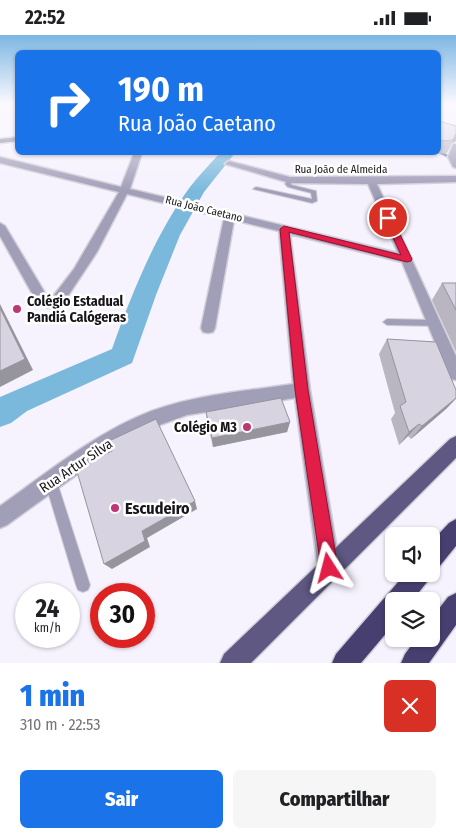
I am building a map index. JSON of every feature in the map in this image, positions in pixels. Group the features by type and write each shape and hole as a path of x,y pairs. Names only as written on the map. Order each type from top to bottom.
{"highway":[{"path":"440,549 456,530"},
{"path":"404,592 412,582"},
{"path":"414,663 456,605"},
{"path":"345,663 385,616"}],"main road":[{"path":"0,141 15,139"},
{"path":"233,663 456,445"}],"street":[{"path":"456,146 452,157 456,165"},
{"path":"1,228 43,301 53,305 62,298 72,283 125,189 137,155"},
{"name":"Rua João Caetano","path":"0,160 407,259"},
{"name":"Rua João de Almeida","path":"228,164 290,180 456,179"},
{"path":"370,181 407,259 456,373"},
{"path":"208,328 230,215"},
{"path":"284,229 302,390 329,568"},
{"name":"Rua Artur Silva","path":"0,518 93,452 144,423 187,408 302,390"}],"lane":[{"path":"256,189 312,201 315,200 314,192 290,186 288,184 290,180"},
{"path":"387,322 435,323"},
{"path":"51,482 83,585"}],"building":[{"path":"441,132 456,132 453,140 441,140"},
{"path":"442,283 456,283 456,310"},
{"path":"0,308 25,359 0,371"},
{"path":"387,339 436,342 456,390 456,398 422,426 419,424 409,432 400,406 406,402"},
{"path":"281,398 290,422 212,438 206,412"},
{"path":"156,419 195,501 142,531 145,541 104,564 76,468 112,451 109,441"}],"waterway":[{"path":"441,153 456,160"},
{"path":"0,414 17,402 123,356 144,295 171,235 196,191 226,155"}],"place":[{"name":"Colégio Estadual Pandiá Calógeras","path":"17,309"},
{"name":"Colégio M3","path":"247,427"},
{"name":"Escudeiro","path":"115,508"}],"route":[{"path":"329,568 302,390 284,229 407,259 388,218"}]}
